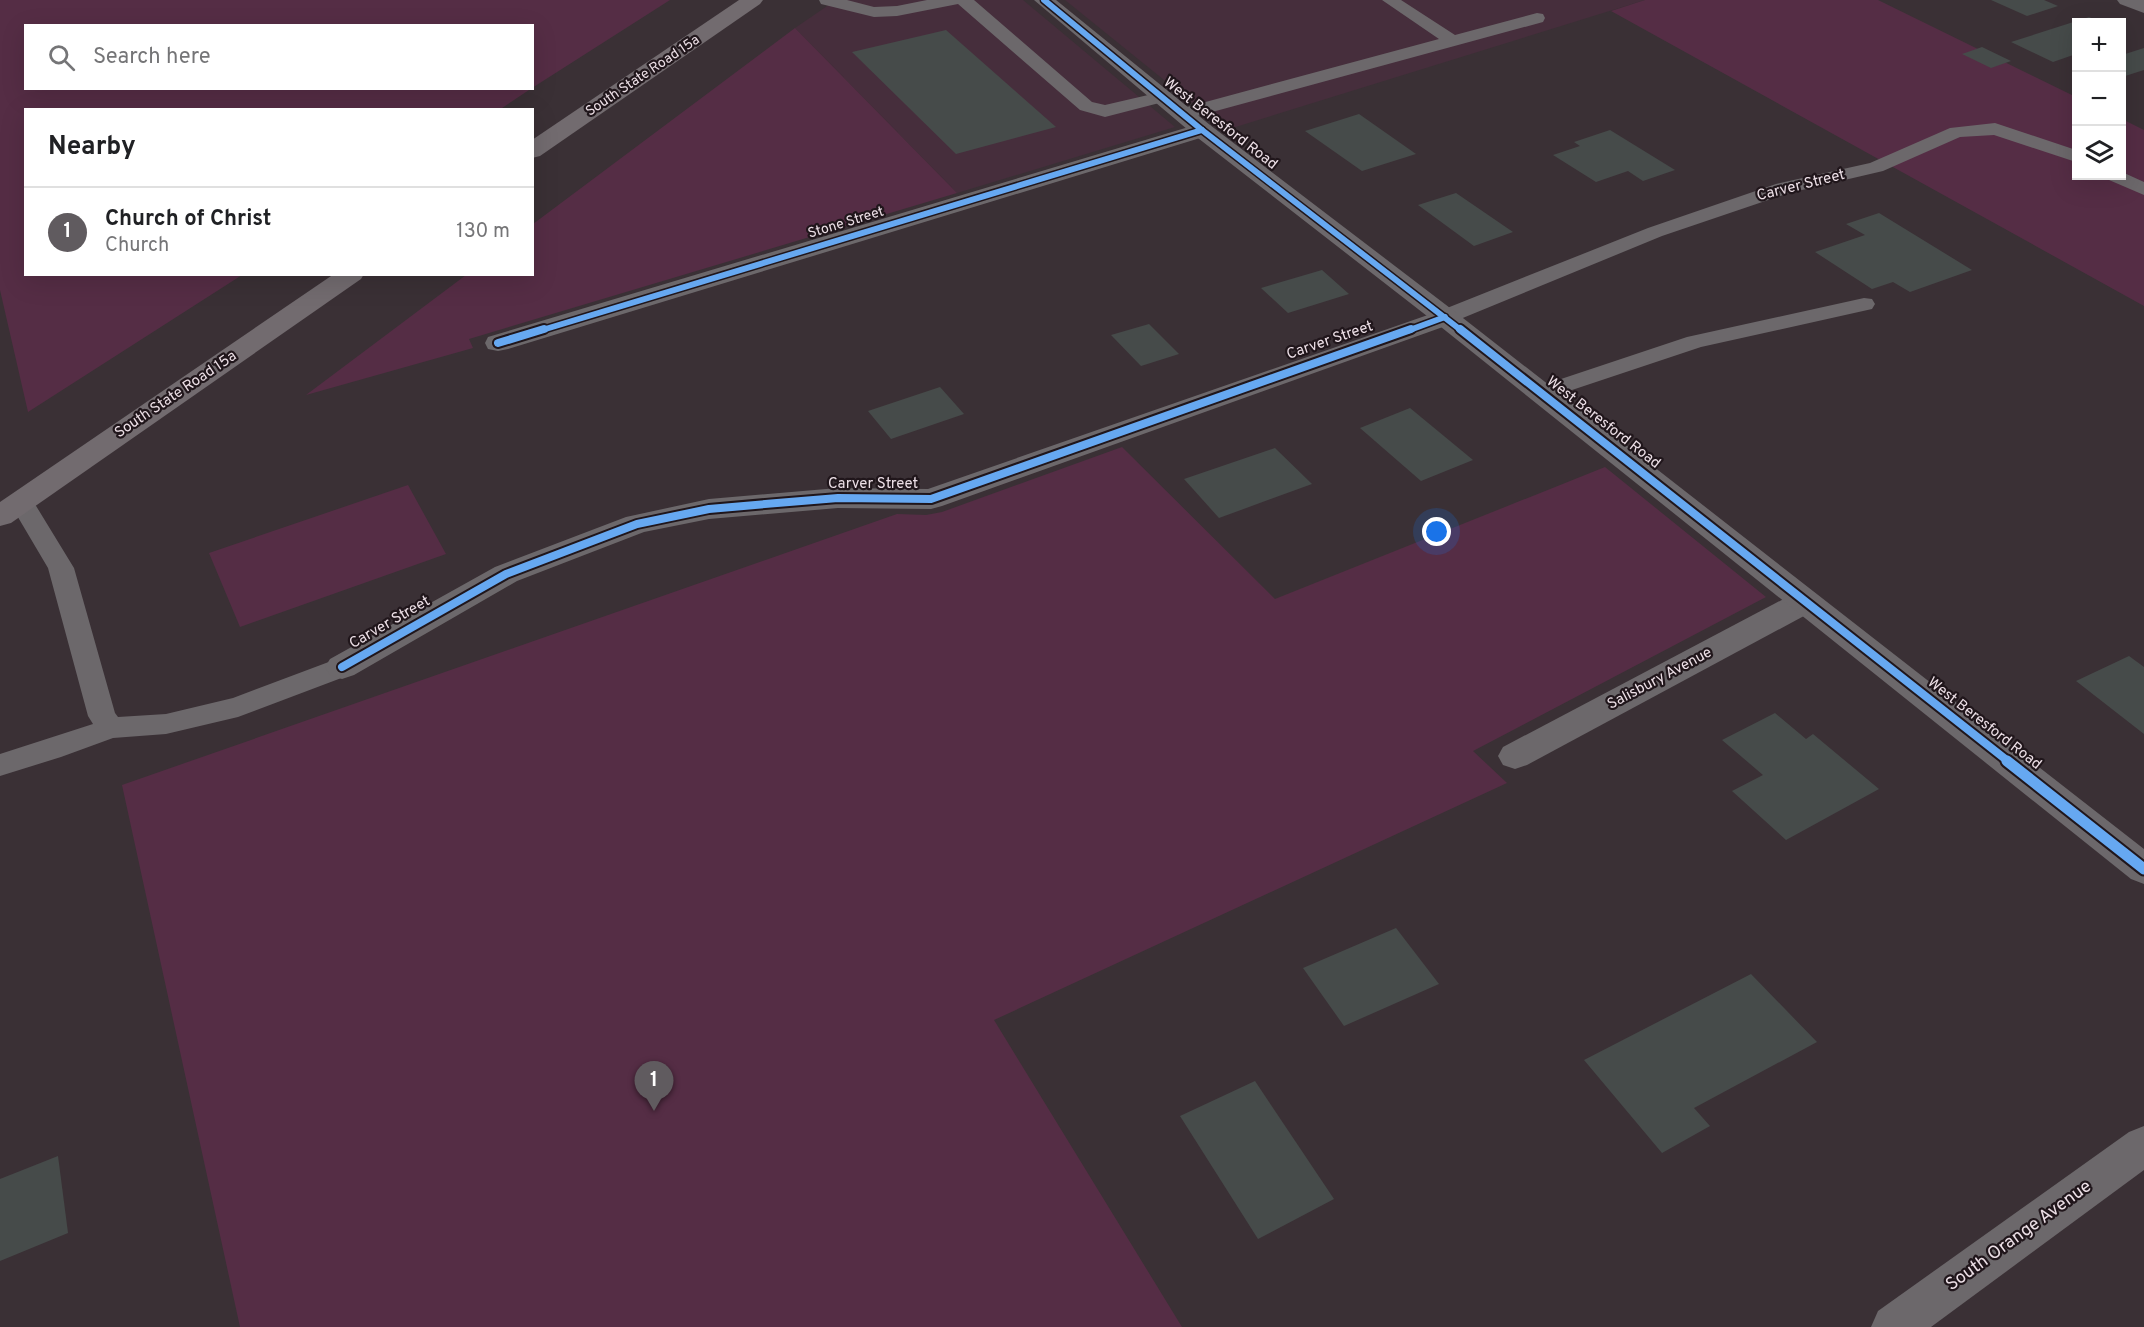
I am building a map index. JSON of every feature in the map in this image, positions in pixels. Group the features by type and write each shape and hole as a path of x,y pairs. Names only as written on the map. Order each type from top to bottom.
{"highway":[{"name":"South State Road 15a","path":"534,150 753,0"},
{"name":"South State Road 15a","path":"10,509 349,276"}],"street":[{"name":"West Beresford Road","path":"1044,0 1182,114 1542,393 2144,869"},
{"path":"2127,0 2144,7"},
{"name":"Stone Street","path":"498,343 1182,114"},
{"name":"Carver Street","path":"342,667 506,574 637,524 709,509 777,502 838,498 931,499 1445,317"},
{"name":"Salisbury Avenue","path":"1515,756 1804,602"},
{"name":"South Orange Avenue","path":"1894,1327 2144,1145"}],"lane":[{"path":"827,0 874,12 967,1 1086,106 1105,111 1182,114 1537,18"},
{"path":"1390,0 1453,41"},
{"name":"Carver Street","path":"1445,317 1655,232 1784,188 1876,168 1957,132 1995,129 2072,155"},
{"path":"2125,180 2144,189"},
{"path":"1542,393 1695,342 1864,304"},
{"path":"10,509 61,568 102,716 111,728"},
{"path":"0,765 51,750 111,728 166,724 238,707 342,667"}],"shaded area":[{"path":"0,0 670,0 534,87 534,24 24,24 24,90 529,90 502,108 24,108 24,276 240,276 28,412 0,290"},
{"path":"836,0 1023,0 1175,127 957,193 795,28"},
{"path":"1065,0 1645,0 1226,130"},
{"path":"1645,0 1878,0 2072,95 2072,180 2126,180 2126,121 2144,130 2144,306 1611,11"},
{"path":"795,28 957,193 469,339 473,348 306,395 465,276 534,276 534,223"},
{"path":"1122,447 1275,599 1605,467 1766,597 1473,751 1507,783 994,1020 1182,1327 240,1327 122,785 897,514 926,515 942,512"},
{"path":"408,485 446,554 240,627 209,553"}],"building":[{"path":"1991,0 2044,0 2058,6 2027,16"},
{"path":"2072,22 2072,55 2053,62 2011,42"},
{"path":"946,30 1056,127 956,154 852,52"},
{"path":"1982,47 2011,61 1991,68 1962,54"},
{"path":"2144,48 2144,70 2126,76 2126,54"},
{"path":"1359,114 1416,154 1362,171 1305,131"},
{"path":"1610,130 1675,170 1643,181 1628,171 1596,182 1553,155 1580,146 1574,142"},
{"path":"1456,193 1513,232 1474,246 1418,205"},
{"path":"1879,213 1972,270 1910,292 1893,282 1872,289 1815,252 1865,235 1846,224"},
{"path":"1322,270 1349,294 1288,313 1261,288"},
{"path":"1149,324 1179,354 1141,366 1111,335"},
{"path":"940,387 964,414 891,439 868,411"},
{"path":"1410,408 1473,460 1421,481 1360,428"},
{"path":"1275,448 1312,484 1219,518 1184,479"},
{"path":"2129,656 2144,667 2144,734 2076,681"},
{"path":"1775,713 1806,739 1813,734 1879,789 1786,840 1732,791 1763,775 1722,740"},
{"path":"1396,928 1439,984 1344,1026 1303,968"},
{"path":"1751,974 1817,1042 1694,1108 1710,1126 1662,1153 1584,1060"},
{"path":"1255,1081 1334,1199 1258,1239 1180,1116"},
{"path":"58,1156 68,1233 0,1261 0,1179"}],"cycle path":[{"path":"1044,0 1202,130 1445,317 2144,869"},
{"path":"498,343 1202,130"},
{"path":"342,667 506,574 637,524 709,509 777,503 838,498 931,499 1445,317"}],"place":[{"name":"Church of Christ","path":"654,1111"}]}
